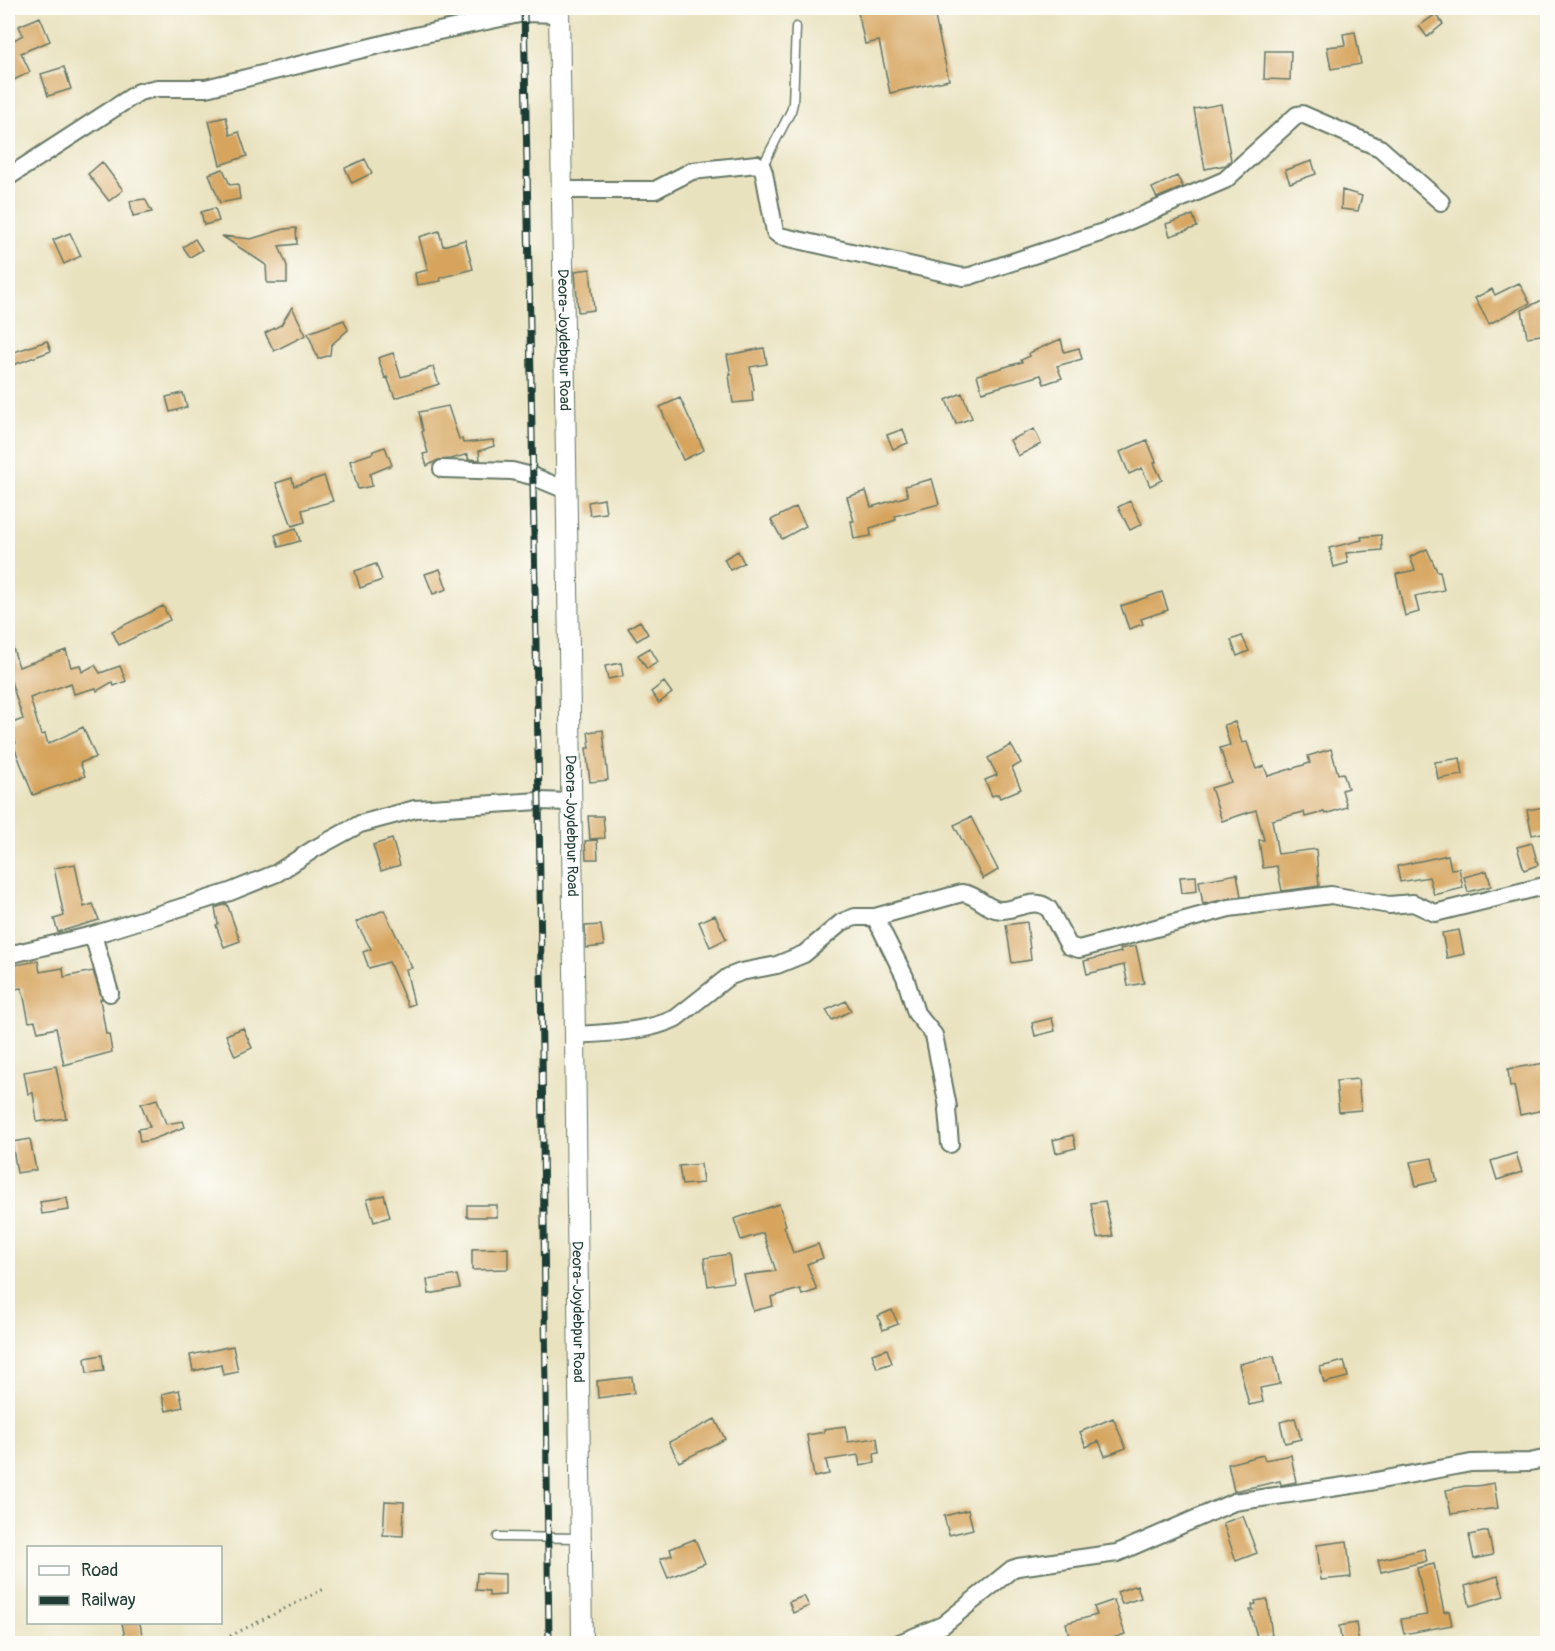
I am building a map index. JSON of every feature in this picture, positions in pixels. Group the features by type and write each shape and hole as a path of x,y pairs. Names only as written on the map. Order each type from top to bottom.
{"street":[{"path":"8,177 139,92 149,89 206,88 415,36 524,13 559,11"},
{"name":"Deora-Joydebpur Road","path":"559,11 582,1644"},
{"path":"562,190 655,190 692,171 757,164 762,167 775,232 780,236 963,277 1103,232 1225,180 1297,115 1302,114 1380,148 1441,202"},
{"path":"442,469 513,471 566,490"},
{"path":"8,956 93,935 207,899 277,873 314,849 360,824 416,809 539,801 570,802"},
{"path":"575,1035 616,1033 668,1022 733,974 790,960 804,954 842,922 855,917 875,917 962,893 968,893 996,909 1003,910 1038,902 1049,909 1069,946 1079,949 1229,908 1331,895 1395,906 1413,903 1435,913 1548,885"},
{"path":"875,917 905,976 916,1013 936,1040 948,1107 950,1144"},
{"path":"93,935 110,993"},
{"path":"897,1644 943,1625 1012,1569 1117,1553 1226,1504 1365,1483 1471,1463 1530,1462 1548,1458"}],"lane":[{"path":"762,167 793,103 796,27"},
{"path":"498,1537 581,1538"}],"path":[{"path":"214,1644 324,1589"}],"building":[{"path":"857,8 933,8 949,80 890,93 879,41 865,44"},
{"path":"1436,14 1443,24 1427,37 1419,26"},
{"path":"40,17 50,41 21,53 30,72 8,83 8,28 14,40 23,35 19,26"},
{"path":"1355,32 1361,64 1331,69 1327,47 1345,45 1343,34"},
{"path":"1265,51 1291,51 1290,80 1264,79"},
{"path":"64,67 71,89 48,96 41,74"},
{"path":"1221,104 1231,160 1226,165 1205,169 1194,109"},
{"path":"226,117 230,135 239,132 247,156 220,165 209,121"},
{"path":"365,159 372,173 352,183 345,168"},
{"path":"1312,161 1316,174 1290,183 1285,170"},
{"path":"102,162 123,190 109,201 88,174"},
{"path":"223,169 230,185 238,184 240,199 220,203 209,174"},
{"path":"1177,176 1183,187 1157,198 1152,188"},
{"path":"1342,190 1362,196 1358,211 1341,209"},
{"path":"145,199 152,212 133,216 130,201"},
{"path":"215,208 219,221 204,225 201,212"},
{"path":"1193,215 1197,227 1170,236 1166,224"},
{"path":"296,228 297,244 279,246 287,266 287,283 267,283 266,265 222,236 251,239 284,229"},
{"path":"439,231 443,246 465,240 473,269 440,278 441,281 417,285 415,273 428,270 419,237"},
{"path":"70,233 81,256 64,264 53,240"},
{"path":"195,239 202,250 190,257 183,247"},
{"path":"590,269 594,310 578,312 575,271"},
{"path":"1519,283 1530,303 1489,324 1475,298 1492,289 1495,295"},
{"path":"1548,297 1548,334 1527,337 1522,310"},
{"path":"292,307 306,335 274,351 265,333 281,325"},
{"path":"344,320 348,330 331,345 330,355 318,359 308,333"},
{"path":"1061,339 1064,352 1079,348 1082,359 1057,366 1062,378 1044,384 1041,375 982,392 977,375 1022,362 1021,360 1030,356 1029,353"},
{"path":"47,341 51,351 8,367 8,354"},
{"path":"764,348 767,364 750,367 754,390 752,391 753,401 733,403 727,355"},
{"path":"393,353 401,377 433,367 439,384 395,398 378,358"},
{"path":"183,393 187,407 170,412 166,397"},
{"path":"962,393 972,418 956,424 946,400"},
{"path":"680,398 704,450 683,460 660,407"},
{"path":"448,406 459,439 462,439 463,443 493,440 494,446 479,451 480,460 468,459 468,454 438,460 427,466 423,454 428,453 419,412"},
{"path":"903,429 908,443 893,449 887,435"},
{"path":"1034,429 1041,444 1018,456 1010,440"},
{"path":"1147,440 1162,480 1150,486 1142,468 1129,474 1120,452"},
{"path":"385,447 392,465 370,474 372,486 358,489 350,461"},
{"path":"324,476 333,501 302,510 305,522 292,526 276,483 292,478 294,486"},
{"path":"932,479 939,504 895,516 896,520 870,528 871,536 854,539 851,521 854,521 847,497 866,491 871,507 908,496 905,486"},
{"path":"604,499 606,513 590,515 588,502"},
{"path":"1130,501 1142,524 1130,530 1118,507"},
{"path":"796,507 806,526 782,539 771,520"},
{"path":"296,528 300,541 279,547 275,535"},
{"path":"1381,535 1382,550 1346,553 1348,563 1334,567 1329,548 1362,540 1361,537"},
{"path":"1427,549 1437,571 1440,571 1444,590 1415,596 1419,612 1405,616 1396,574 1415,570 1410,557"},
{"path":"738,551 744,563 730,570 724,559"},
{"path":"376,564 382,580 360,588 355,571"},
{"path":"440,569 447,589 433,594 425,574"},
{"path":"1162,592 1168,610 1141,619 1143,624 1129,629 1121,606"},
{"path":"163,606 170,620 119,645 112,631"},
{"path":"640,621 648,634 637,641 628,628"},
{"path":"1242,636 1249,651 1237,656 1231,640"},
{"path":"8,639 10,639 19,667 66,650 71,667 80,665 82,672 95,665 100,673 120,666 126,681 114,686 112,682 97,691 96,688 74,694 71,683 30,698 41,735 45,734 48,744 83,727 96,757 80,763 85,776 33,795 13,744 16,743 10,724 23,719 8,672"},
{"path":"650,648 658,662 647,669 638,655"},
{"path":"621,663 623,676 608,679 605,666"},
{"path":"664,682 672,693 659,703 651,692"},
{"path":"1235,722 1242,743 1247,742 1256,769 1264,766 1268,776 1310,763 1308,756 1331,749 1338,774 1343,773 1348,788 1342,790 1347,807 1325,814 1324,812 1305,817 1304,812 1272,820 1278,854 1316,849 1319,886 1282,891 1277,866 1263,868 1259,840 1264,840 1256,810 1222,821 1211,788 1231,782 1220,748 1230,745 1224,725"},
{"path":"603,730 608,780 590,782 586,748 590,748 588,732"},
{"path":"1011,745 1021,763 1012,768 1021,789 1000,798 998,794 992,796 985,780 997,775 988,758"},
{"path":"1460,758 1463,775 1438,779 1435,762"},
{"path":"1544,807 1548,832 1532,835 1527,810"},
{"path":"588,816 603,816 605,838 590,839"},
{"path":"971,817 998,870 983,879 954,825"},
{"path":"392,839 400,865 381,871 373,845"},
{"path":"597,840 598,859 586,859 585,841"},
{"path":"1532,843 1538,865 1524,870 1517,847"},
{"path":"1448,855 1451,869 1459,868 1463,888 1434,895 1429,877 1400,882 1397,866"},
{"path":"75,864 84,907 93,904 99,920 58,932 54,919 64,916 54,868"},
{"path":"1487,871 1491,886 1468,892 1464,877"},
{"path":"1237,874 1241,896 1203,904 1199,881"},
{"path":"1196,876 1197,891 1182,893 1180,877"},
{"path":"227,904 240,941 224,947 216,925 218,924 215,908"},
{"path":"384,910 412,968 406,969 414,1004 408,1006 389,962 369,968 363,952 371,949 356,922"},
{"path":"715,915 726,939 710,947 699,922"},
{"path":"1027,922 1031,960 1012,963 1006,925"},
{"path":"601,925 604,946 586,948 585,926"},
{"path":"1459,930 1464,954 1447,958 1442,933"},
{"path":"1136,946 1144,983 1128,986 1124,965 1087,974 1084,961"},
{"path":"38,961 40,972 63,968 64,977 93,971 102,999 100,999 106,1034 109,1034 112,1052 64,1065 56,1028 38,1032 35,1021 29,1022 22,988 13,989 9,966"},
{"path":"846,1001 851,1011 832,1020 826,1010"},
{"path":"1052,1018 1055,1031 1035,1036 1032,1023"},
{"path":"243,1028 252,1048 235,1056 226,1035"},
{"path":"1545,1063 1548,1109 1520,1115 1514,1086 1510,1087 1508,1069"},
{"path":"56,1066 66,1118 37,1122 33,1093 28,1094 24,1072"},
{"path":"1358,1079 1361,1110 1339,1112 1336,1081"},
{"path":"157,1099 166,1124 183,1121 185,1127 140,1142 138,1129 150,1127 141,1104"},
{"path":"1073,1135 1076,1148 1056,1153 1053,1140"},
{"path":"30,1139 36,1170 17,1173 12,1142"},
{"path":"1516,1153 1522,1172 1497,1180 1491,1161"},
{"path":"1432,1158 1437,1181 1416,1186 1410,1162"},
{"path":"701,1164 703,1183 682,1185 679,1166"},
{"path":"384,1195 390,1217 374,1222 367,1199"},
{"path":"67,1198 69,1210 42,1214 40,1202"},
{"path":"1105,1201 1113,1236 1097,1238 1091,1203"},
{"path":"779,1204 793,1253 818,1244 823,1258 807,1264 817,1290 802,1295 800,1289 771,1297 773,1306 753,1311 744,1275 776,1271 763,1233 741,1240 734,1219"},
{"path":"467,1205 497,1205 497,1217 467,1217"},
{"path":"508,1248 508,1269 472,1270 472,1249"},
{"path":"729,1254 733,1282 708,1286 704,1258"},
{"path":"457,1275 460,1288 429,1294 427,1280"},
{"path":"892,1310 898,1324 883,1330 878,1316"},
{"path":"233,1346 238,1372 223,1375 221,1365 193,1371 190,1355"},
{"path":"887,1349 892,1363 877,1368 872,1354"},
{"path":"102,1355 104,1371 87,1373 85,1358"},
{"path":"1274,1356 1280,1384 1260,1388 1263,1402 1249,1405 1239,1364"},
{"path":"1344,1361 1348,1377 1324,1383 1320,1367"},
{"path":"632,1377 634,1393 598,1398 597,1381"},
{"path":"179,1390 183,1407 166,1411 162,1394"},
{"path":"1113,1418 1126,1448 1105,1456 1099,1441 1086,1447 1080,1432"},
{"path":"1295,1418 1301,1439 1285,1443 1280,1422"},
{"path":"715,1419 725,1439 679,1462 669,1442"},
{"path":"845,1426 848,1442 877,1438 879,1453 874,1454 875,1463 860,1466 858,1455 826,1460 829,1474 814,1477 807,1435 824,1432 824,1429"},
{"path":"1263,1455 1265,1460 1291,1455 1296,1482 1281,1485 1280,1481 1234,1491 1228,1464"},
{"path":"1494,1483 1498,1508 1451,1514 1446,1490"},
{"path":"385,1501 404,1502 403,1536 383,1535"},
{"path":"968,1510 973,1529 949,1535 944,1516"},
{"path":"1243,1516 1257,1553 1236,1561 1223,1523"},
{"path":"1488,1531 1493,1555 1474,1559 1469,1535"},
{"path":"695,1539 705,1563 668,1578 660,1559 672,1555 670,1549"},
{"path":"1347,1541 1351,1577 1321,1580 1317,1545"},
{"path":"1424,1549 1427,1561 1381,1572 1378,1560"},
{"path":"1434,1564 1444,1612 1449,1611 1452,1625 1404,1634 1401,1619 1427,1615 1417,1568"},
{"path":"477,1573 505,1574 505,1595 489,1596 489,1591 476,1590"},
{"path":"1498,1576 1504,1596 1470,1606 1465,1586"},
{"path":"1137,1585 1141,1598 1122,1604 1117,1592"},
{"path":"804,1596 809,1606 793,1613 789,1602"},
{"path":"1267,1599 1272,1635 1257,1637 1250,1610 1253,1610 1252,1605 1256,1604 1255,1601"},
{"path":"1114,1600 1125,1634 1096,1644 1071,1644 1066,1623 1097,1615 1094,1607"},
{"path":"1356,1623 1359,1644 1342,1644 1339,1626"},
{"path":"122,1624 140,1624 142,1635 125,1637"}],"railway":[{"path":"524,8 539,801 549,1644"}]}
